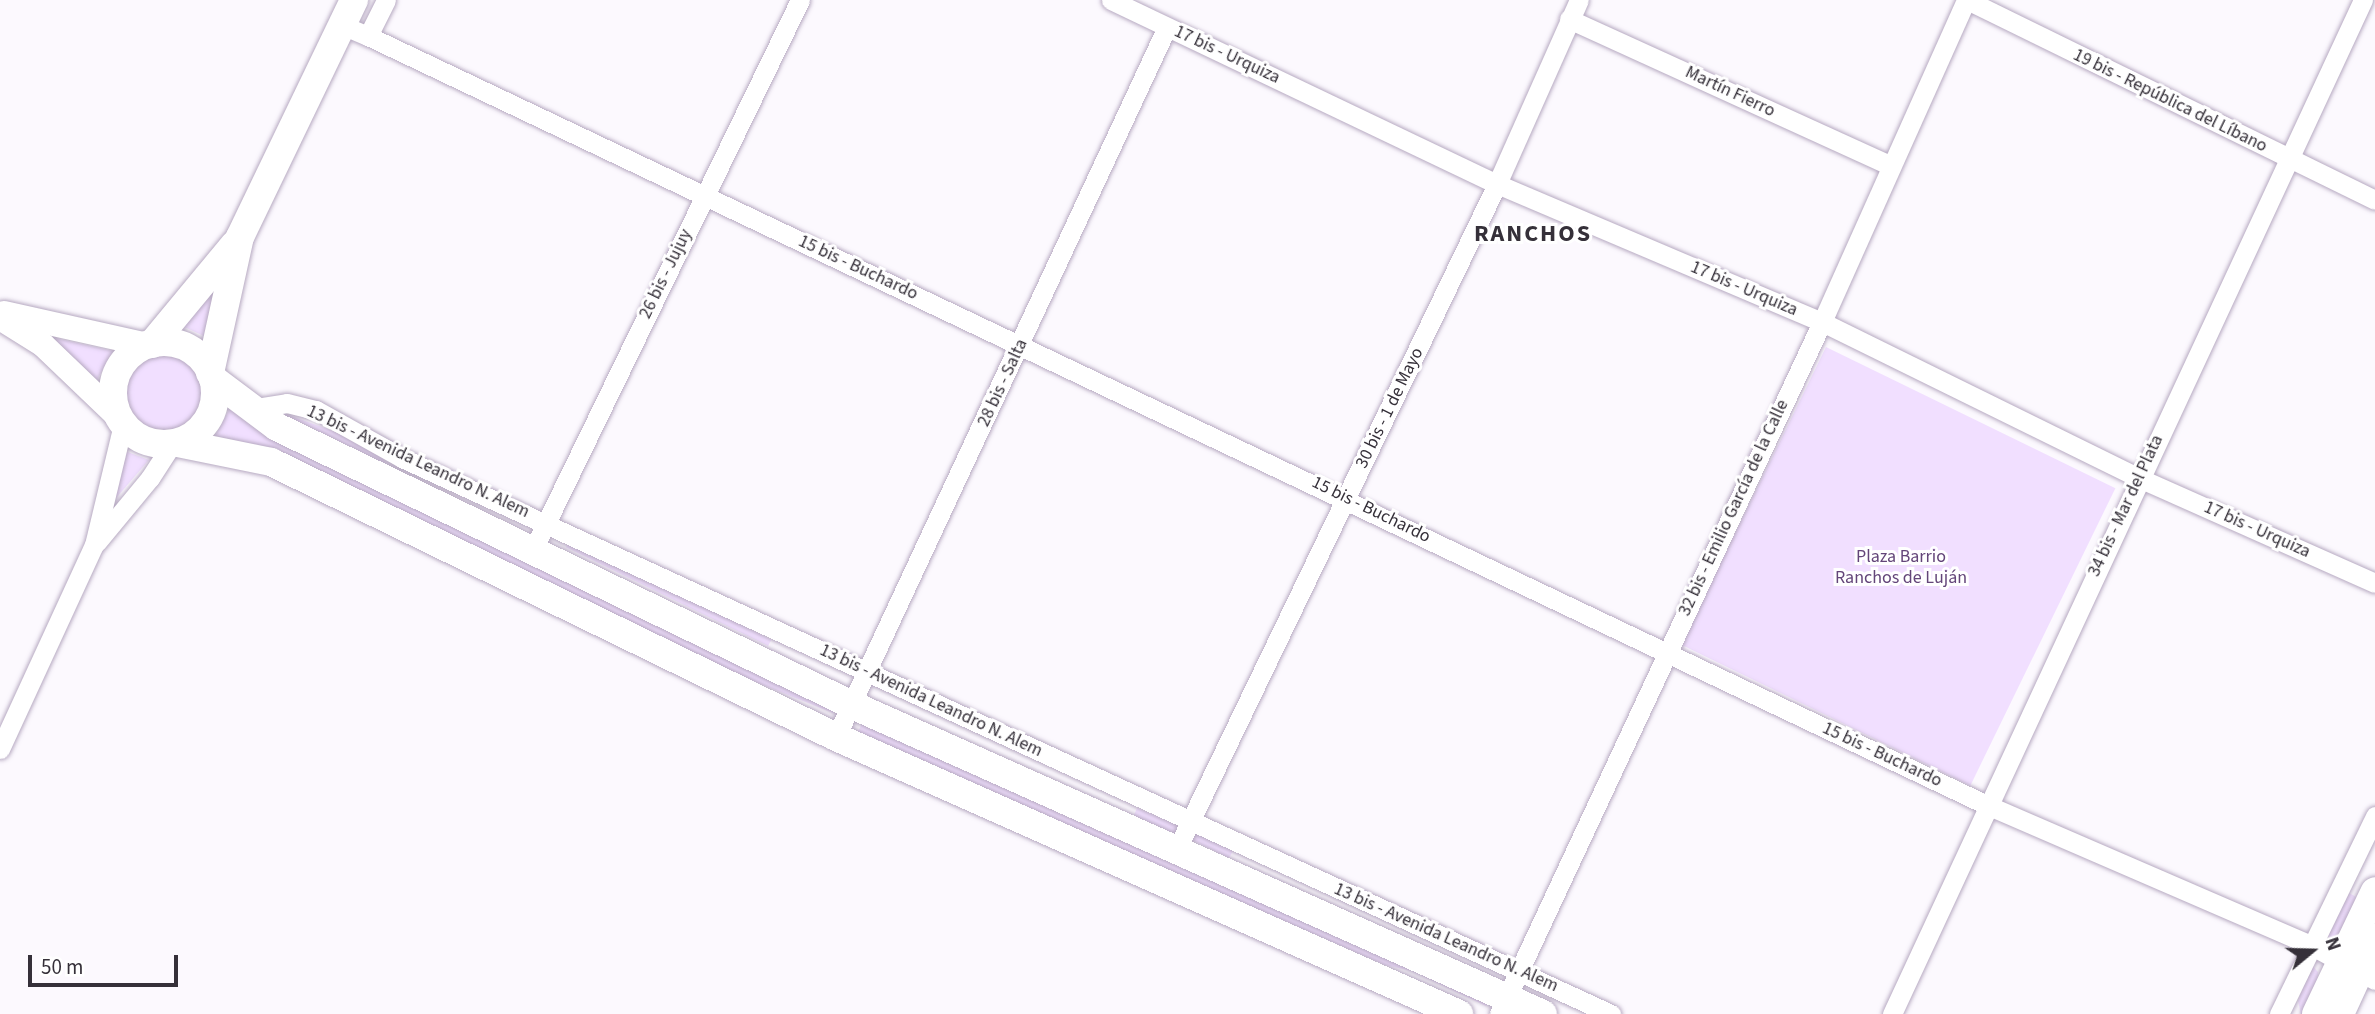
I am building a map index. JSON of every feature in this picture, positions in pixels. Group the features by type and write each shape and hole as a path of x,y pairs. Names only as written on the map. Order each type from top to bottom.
{"main road":[{"path":"354,0 355,31 240,237 150,344 133,352 115,376 112,392 121,421 146,442 175,443 271,462 836,737 1459,1014"},
{"path":"175,443 205,425 215,394 211,376 240,237"},
{"path":"150,344 187,347 211,376"},
{"name":"13 bis - Avenida Leandro N. Alem","path":"211,376 250,409 277,427 534,548 850,704 1176,851 1505,1006 1543,1014"},
{"path":"2316,1014 2358,971 2375,891"},
{"path":"2340,1014 2375,938"}],"street":[{"path":"355,31 386,0"},
{"name":"26 bis - Jujuy","path":"534,548 800,0"},
{"name":"17 bis - Urquiza","path":"1111,0 1497,184 1822,322 2139,478 2375,583"},
{"name":"30 bis - 1 de Mayo","path":"1176,851 1497,184 1579,0"},
{"name":"19 bis - República del Líbano","path":"1966,0 2375,200"},
{"name":"32 bis - Emilio García de la Calle","path":"1505,1006 1665,652 1822,322 1966,0"},
{"name":"34 bis - Mar del Plata","path":"1892,1014 2363,0"},
{"name":"Martín Fierro","path":"1569,19 1891,166"},
{"name":"28 bis - Salta","path":"836,737 1022,344 1167,27"},
{"name":"15 bis - Buchardo","path":"355,31 1346,497 1987,805 2310,945 2358,971"},
{"path":"0,312 150,344"},
{"path":"0,318 43,345 121,421 94,545 0,749"},
{"name":"13 bis - Avenida Leandro N. Alem","path":"250,409 287,403 316,410 402,458 867,670 1190,823 1523,971 1611,1014"},
{"path":"94,545 150,478 175,443"},
{"path":"2279,1014 2310,945 2375,816"}],"green space":[{"path":"221,274 206,337 178,324"},
{"path":"46,336 113,351 97,380"},
{"name":"Plaza Barrio Ranchos de Luján","path":"1826,347 2115,488 1970,786 1681,645"},
{"path":"164,354 179,357 192,366 201,379 204,394 201,409 192,422 179,431 164,434 149,431 136,422 127,409 124,394 127,379 136,366 149,357"},
{"path":"230,408 836,706 833,713 721,668 264,447 215,436"},
{"path":"275,410 344,435 382,454 386,464"},
{"path":"125,451 149,460 110,505"},
{"path":"569,541 771,640 768,646 566,547"},
{"path":"863,721 1489,1001 1486,1006 1412,971 1385,965 857,734"},
{"path":"1137,808 1180,826 1177,835 1133,816"},
{"path":"1194,831 1234,849 1229,858 1190,839"},
{"path":"2349,893 2360,899 2336,939 2320,936"},
{"path":"2311,964 2318,972 2317,986 2307,1014 2301,1014 2298,1001"}],"district":[{"name":"RANCHOS","path":"1533,234"}]}
